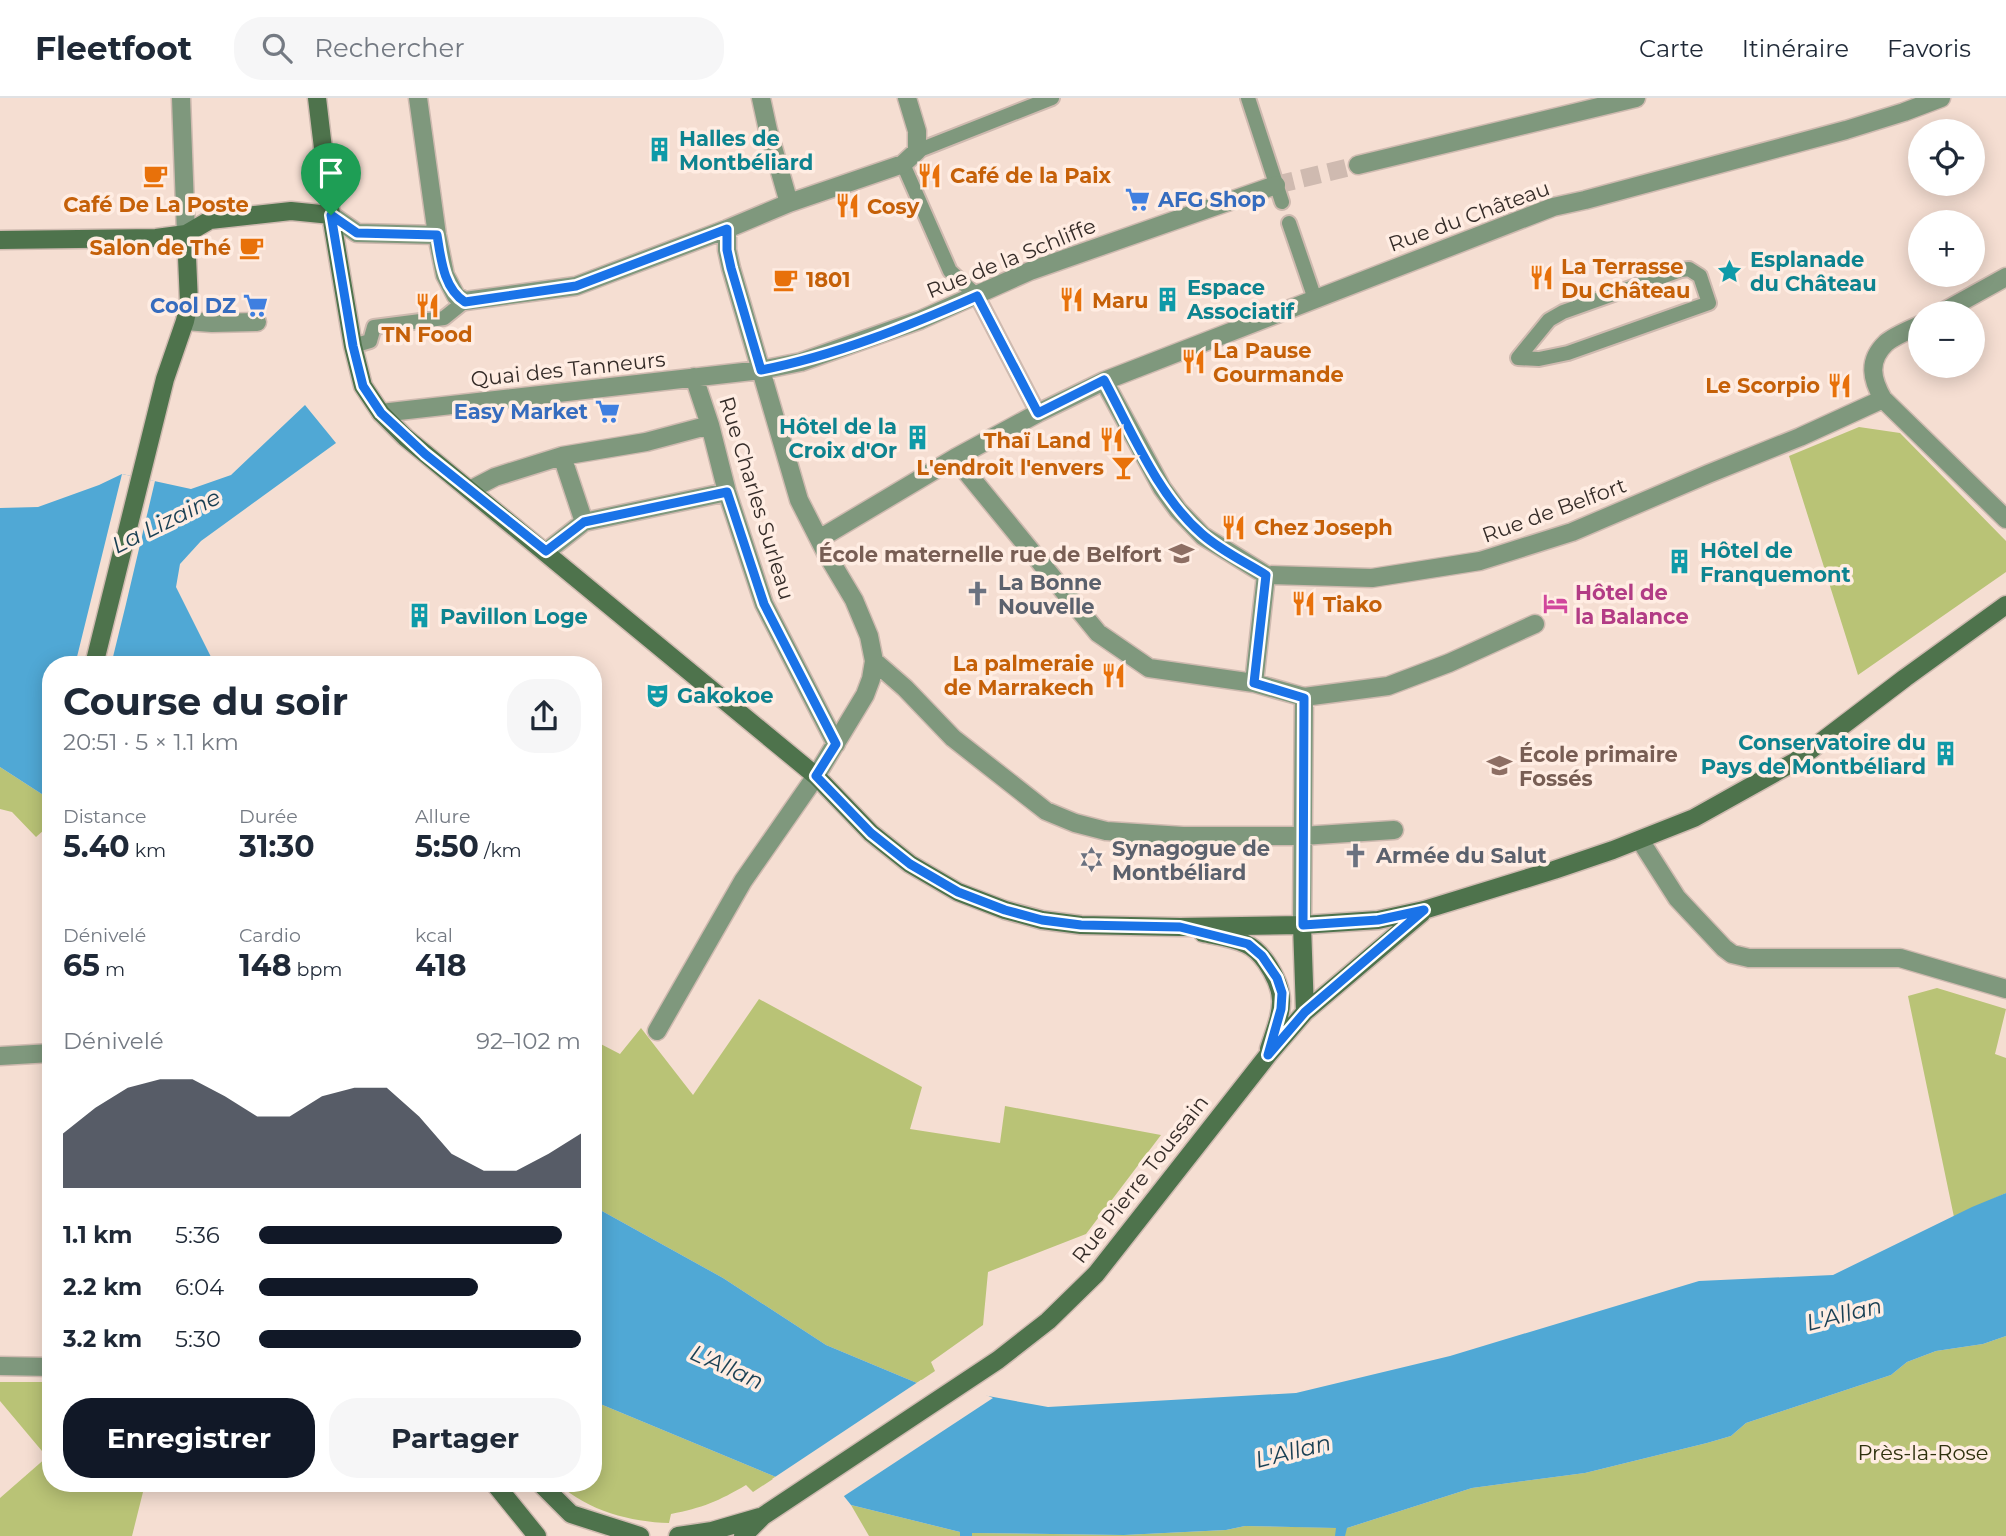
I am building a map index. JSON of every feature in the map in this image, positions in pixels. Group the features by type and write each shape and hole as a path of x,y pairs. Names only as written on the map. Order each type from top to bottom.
{"main road":[{"path":"317,98 331,215 353,346 363,386 381,413 405,437 816,776 871,833 910,864 958,892 1005,910 1042,920 1081,925 1180,927 1303,925 1378,920 1424,910 1603,854 1694,818 1796,761 2006,605"},
{"path":"0,240 156,238 186,234 210,220 291,211 331,215"},
{"path":"96,656 165,379 189,303 186,234"},
{"name":"Rue Pierre Toussain","path":"763,1516 998,1360 1048,1321 1096,1274 1268,1055 1305,1012 1424,910"},
{"path":"1303,925 1305,1012"},
{"path":"1180,927 1248,944 1262,956 1277,978 1282,993 1281,1009 1268,1055"},
{"path":"501,1492 537,1536"},
{"path":"549,1492 588,1536"},
{"path":"571,1514 640,1536"},
{"path":"678,1536 707,1533 763,1516"},
{"path":"743,1536 763,1516"}],"street":[{"path":"181,98 186,234"},
{"path":"418,98 445,275 456,296 465,302"},
{"path":"761,98 789,203"},
{"path":"906,98 917,131 917,151"},
{"path":"353,346 370,341 374,327 444,318 465,302 576,286 789,203 903,164 917,151 1052,98"},
{"path":"1248,98 1279,194"},
{"path":"1357,165 1636,98"},
{"name":"Rue du Château","path":"819,539 955,458 1104,380 1553,207 1846,130 1941,98"},
{"path":"903,164 950,271 977,296 1038,413"},
{"name":"Rue de la Schliffe","path":"761,370 801,362 920,320 1030,271 1279,194"},
{"path":"331,215 357,233 437,235"},
{"path":"1289,223 1315,299"},
{"path":"657,1031 743,881 816,776 866,695 872,679 874,661 869,636 854,600 799,500 731,268 727,250 727,229"},
{"path":"1681,270 1689,270 1700,276 1709,303 1568,353 1539,359 1518,358 1549,320 1563,312 1681,270"},
{"path":"1962,301 2006,276"},
{"path":"185,321 257,323"},
{"path":"1908,331 1886,343 1876,358 1874,383 1883,399 2006,519"},
{"name":"Quai des Tanneurs","path":"381,413 761,370"},
{"name":"Rue Charles Surleau","path":"694,377 710,425 727,492 764,604 836,744"},
{"path":"1104,380 1162,488 1178,510 1203,536 1266,575 1254,683"},
{"name":"Rue de Belfort","path":"1266,575 1373,578 1480,561 1577,530 1800,437 1883,399"},
{"path":"470,490 495,477 562,456 646,442 710,425"},
{"path":"562,456 584,522"},
{"path":"955,458 1098,633 1149,668 1254,683 1304,698 1388,687 1450,663 1535,624"},
{"path":"546,551 584,522 727,492"},
{"path":"874,661 905,688 953,738 1046,811 1075,823 1106,831 1183,836 1302,836 1394,830"},
{"path":"1303,925 1304,698"},
{"path":"1640,840 1677,898 1732,954 1749,958 1900,958 2006,989"},
{"path":"0,1056 42,1054"},
{"path":"0,1366 42,1367"}],"green space":[{"path":"1859,427 1900,433 2006,541 2006,572 1858,675 1789,456"},
{"path":"0,767 42,794 42,832 36,837 12,812 0,809"},
{"path":"1937,988 2006,1009 1995,1054 2006,1058 2006,1193 1954,1217 1908,996"},
{"path":"759,999 922,1087 910,1129 1000,1143 1005,1106 1161,1135 1086,1234 988,1272 983,1325 931,1362 935,1371 917,1383 826,1345 723,1278 602,1211 602,1045 620,1054 641,1028 693,1095"},
{"name":"Près-la-Rose","path":"2006,1336 2006,1536 869,1536 851,1505 972,1533 1124,1535 1226,1530 1245,1526 1347,1528 1472,1488 1585,1473 1707,1443 1731,1436 1746,1423 1891,1375 1907,1362 1936,1351 1983,1344"},
{"path":"0,1382 42,1382 42,1451 0,1401"},
{"path":"602,1405 776,1477 753,1492 746,1485 710,1503 671,1514 669,1523 611,1513 570,1493 602,1492"},
{"path":"42,1461 42,1492 143,1492 132,1536 0,1536 0,1498"}],"water":[{"name":"La Lizaine","path":"305,405 336,443 201,541 180,564 176,587 210,656 42,656 42,794 0,767 0,508 38,507 122,474 191,489 231,475"},
{"name":"L'Allan","path":"2006,1193 2006,1336 1983,1344 1936,1351 1907,1362 1891,1375 1746,1423 1731,1436 1585,1473 1472,1488 1347,1528 1345,1536 1335,1536 1336,1528 1245,1526 1226,1530 1124,1535 972,1533 972,1536 960,1536 960,1532 851,1505 843,1495 776,1477 602,1405 602,1211 723,1278 826,1345 917,1383 1048,1407 1296,1393 1450,1356 1699,1281 1833,1275"}],"pier":[{"path":"122,474 155,481 113,656 77,656"},
{"path":"921,1380 977,1391 993,1398 841,1498 772,1479"}],"tunnel":[{"path":"1276,185 1358,165"}],"place":[{"name":"Halles de Montbéliard","path":"659,150"},
{"name":"Café De La Poste","path":"156,175"},
{"name":"Café de la Paix","path":"930,175"},
{"name":"AFG Shop","path":"1138,199"},
{"name":"Cosy","path":"847,206"},
{"name":"Salon de Thé","path":"251,247"},
{"name":"Esplanade du Château","path":"1730,271"},
{"name":"La Terrasse Du Château","path":"1541,278"},
{"name":"1801","path":"786,279"},
{"name":"Espace Associatif","path":"1167,299"},
{"name":"Maru","path":"1072,300"},
{"name":"Cool DZ","path":"256,305"},
{"name":"TN Food","path":"427,305"},
{"name":"La Pause Gourmande","path":"1193,362"},
{"name":"Le Scorpio","path":"1840,385"},
{"name":"Easy Market","path":"608,411"},
{"name":"Hôtel de la Croix d'Or","path":"917,438"},
{"name":"Thaï Land","path":"1111,440"},
{"name":"L'endroit l'envers","path":"1124,467"},
{"name":"Chez Joseph","path":"1234,527"},
{"name":"École maternelle rue de Belfort","path":"1182,554"},
{"name":"Hôtel de Franquemont","path":"1680,562"},
{"name":"La Bonne Nouvelle","path":"978,594"},
{"name":"Tiako","path":"1303,604"},
{"name":"Hôtel de la Balance","path":"1555,604"},
{"name":"Pavillon Loge","path":"420,616"},
{"name":"La palmeraie de Marrakech","path":"1114,675"},
{"name":"Gakokoe","path":"657,695"},
{"name":"Conservatoire du Pays de Montbéliard","path":"1946,754"},
{"name":"École primaire Fossés","path":"1499,766"},
{"name":"Armée du Salut","path":"1356,855"},
{"name":"Synagogue de Montbéliard","path":"1092,860"}],"route":[{"path":"331,215 357,233 437,235 445,275 456,296 465,302 576,286 727,229 727,250 731,268 761,370 801,362 920,320 977,296 1038,413 1104,380 1162,488 1178,510 1203,536 1266,575 1254,683 1304,698 1303,925 1378,920 1424,910 1305,1012 1268,1055 1281,1009 1282,993 1277,978 1262,956 1248,944 1180,927 1081,925 1042,920 1005,910 958,892 910,864 871,833 816,776 836,744 764,604 727,492 584,522 546,551 405,437 381,413 363,386 353,346 331,215"}]}
